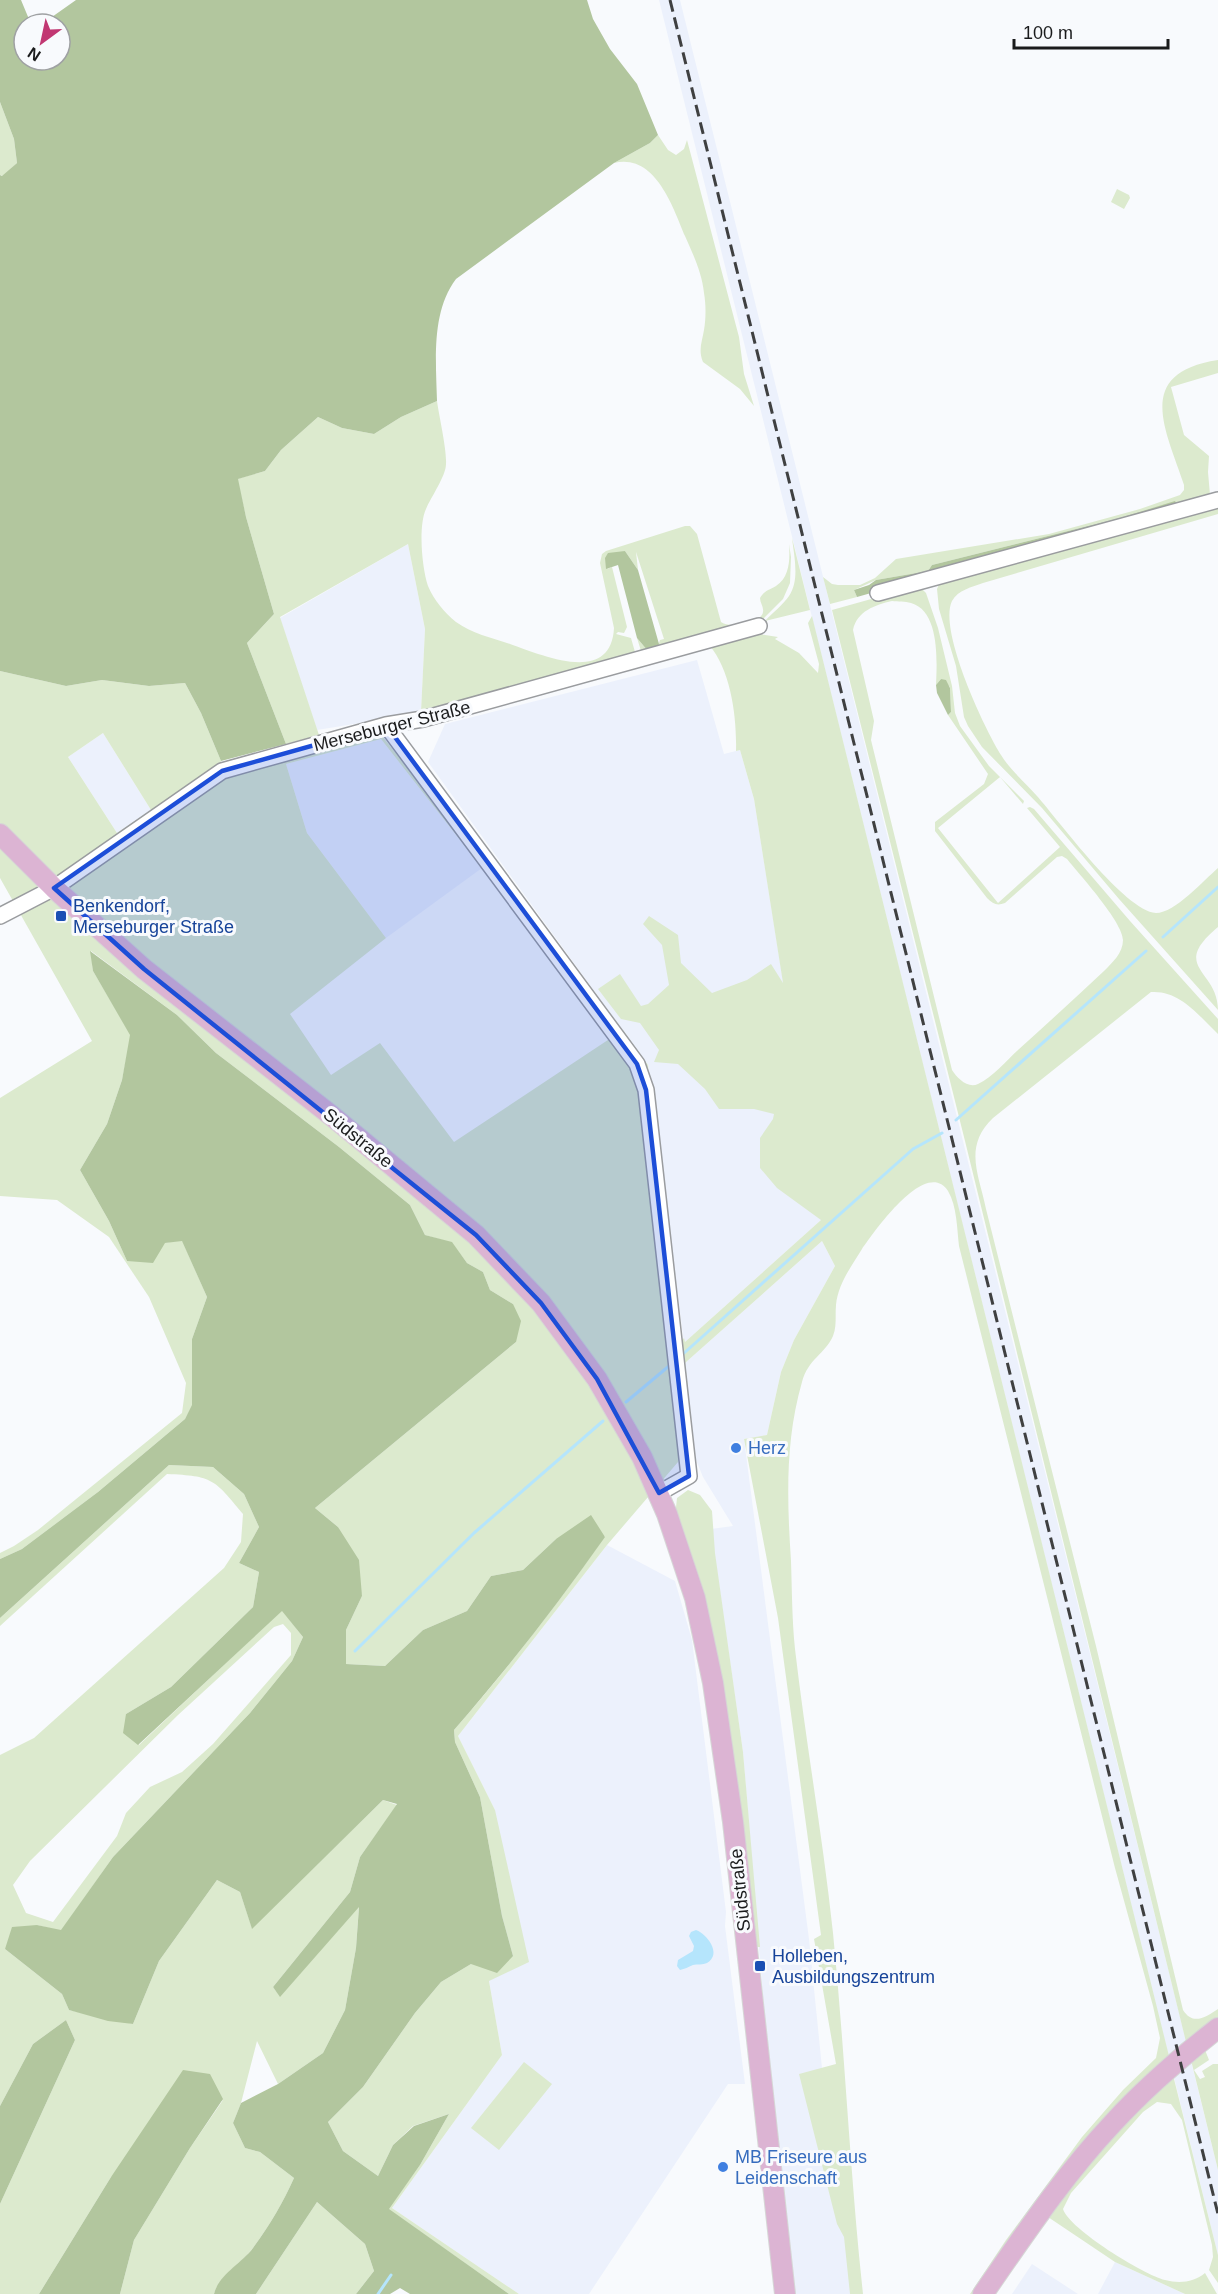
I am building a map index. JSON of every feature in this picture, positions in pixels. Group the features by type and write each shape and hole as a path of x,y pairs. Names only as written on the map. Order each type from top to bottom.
{"main road":[{"name":"Südstraße","path":"0,834 54,888 144,969 332,1116 476,1235 541,1303 597,1379 642,1457 658,1493 695,1598 713,1683 733,1822 785,2294"},
{"path":"983,2294 1051,2198 1092,2146 1179,2058 1218,2028"}],"street":[{"path":"878,594 1218,500"},
{"name":"Merseburger Straße","path":"0,916 54,888 222,771 386,725 423,719 759,626"},
{"path":"386,725 637,1064 646,1090 688,1476 658,1493"}],"highlighted area":[{"path":"386,725 637,1064 646,1090 689,1476 659,1493 597,1379 541,1303 476,1235 144,969 54,888 222,771"}],"shaded area":[{"path":"659,0 680,0 841,649 1218,2170 1218,2255"},
{"path":"408,544 425,629 421,713 317,730 280,618"},
{"path":"697,660 724,754 740,750 754,799 821,1220 684,1343 648,1065 428,762 445,724"},
{"path":"103,733 151,810 117,833 68,757"},
{"path":"381,739 482,868 386,938 307,833 286,764"},
{"path":"822,1241 835,1266 794,1340 781,1372 767,1435 744,1439 809,1939 822,2068 860,2294 792,2294 770,2084 743,1752 711,1529 733,1526 703,1477 696,1460 685,1363"},
{"path":"607,1545 675,1581 692,1640 745,2084 728,2084 589,2294 519,2294 392,2208 502,2055 489,1981 495,1810 458,1736"},
{"path":"1115,2262 1185,2294 1098,2294"},
{"path":"1032,2264 1078,2294 1012,2294"}],"green space":[{"path":"0,0 21,0 26,12 12,12 12,72 72,72 72,12 59,12 76,0 587,0 593,19 610,49 637,84 658,135 650,143 614,163 456,279 442,306 439,322 436,354 437,401 401,417 374,434 342,428 318,417 281,450 265,471 238,479 246,517 274,614 247,643 286,744 221,761 201,713 185,683 149,686 102,680 66,686 0,671 0,175 2,176 17,163 14,139 0,102"},
{"path":"0,102 14,139 17,163 3,176 0,175"},
{"path":"658,135 668,150 676,155 684,149 687,140 739,337 744,374 754,406 740,389 703,362 701,350 706,312 703,286 694,257 668,198 651,174 641,166 628,162 614,163 650,143"},
{"path":"1117,189 1129,195 1130,198 1124,209 1111,202"},
{"path":"1218,360 1218,373 1171,387 1184,435 1209,456 1210,495 1178,506 1175,502 932,565 928,571 876,580 854,590 857,597 830,604 823,577 832,584 860,585 875,578 896,559 1049,534 1140,509 1180,495 1184,490 1184,485 1164,425 1162,407 1165,391 1174,377 1191,367"},
{"path":"437,401 446,464 444,474 424,516 423,559 426,579 433,596 447,614 462,626 482,635 556,659 573,662 601,657 610,646 614,628 600,563 602,554 685,526 690,526 697,534 721,622 731,625 745,624 761,616 763,610 760,598 781,582 787,573 789,544 790,583 783,599 761,621 642,654 637,638 648,651 657,649 660,640 664,639 636,552 638,570 625,551 607,569 612,567 627,627 624,633 616,634 631,638 635,652 633,656 421,712 425,629 408,544 280,617 319,735 286,744 247,643 274,614 237,479 265,471 281,450 318,417 342,428 374,434 401,417"},
{"path":"1175,501 1178,506 857,597 854,590 876,580 928,571 932,565 1120,518"},
{"path":"1218,504 1218,514 970,588 955,597 949,615 951,634 965,679 984,724 1001,755 1111,882 1143,908 1156,913 1164,912 1180,902 1218,868 1218,927 1204,941 1197,952 1196,960 1216,996 1218,1010 1042,808 982,747 964,717 956,666 939,609 937,589 940,582"},
{"path":"792,538 810,610 765,621 784,603 792,590 795,568"},
{"path":"625,551 638,570 659,644 657,649 648,651 637,638 618,565 606,569 605,558 608,553"},
{"path":"914,587 926,593 938,628 952,686 955,713 960,726 989,766 1000,777 938,828 998,903 1060,847 1027,808 1034,809 1218,1019 1218,1034 1180,999 1161,992 1151,992 993,1118 978,1140 976,1150 977,1172 1096,1646 1183,2010 1195,2019 1218,2009 1218,2023 1187,2046 832,610","holes":["892,601 911,603 920,608 932,626 937,664 936,685 941,679 950,687 951,712 948,715 988,774 984,784 935,822 935,831 987,898 997,904 1005,903 1057,857 1062,856 1067,859 1108,910 1123,940 1119,953 1104,971 994,1073 974,1085 963,1082 952,1070 871,740 874,721 853,630 858,618 868,610"]},
{"path":"812,616 1170,2060 976,2294 970,2294 1006,2240 1082,2137 1123,2090 1156,2058 1160,2038 959,1246 953,1204 948,1191 938,1183 927,1183 901,1201 862,1249 839,1290 833,1336 826,1348 812,1362 802,1382 796,1404 790,1448 789,1516 794,1638 833,1933 863,2294 850,2294 844,2237 837,2224 799,2074 836,2064 814,1939 821,1935 778,1618 744,1439 767,1435 781,1372 794,1340 835,1266 822,1241 685,1363 688,1389 684,1389 679,1344 684,1338 685,1342 821,1220 777,1188 760,1168 760,1138 774,1114 754,1109 719,1109 705,1089 678,1064 654,1062 659,1050 640,1023 621,1019 598,989 620,974 641,1006 648,1004 669,985 662,945 643,924 649,916 678,935 681,963 712,993 747,980 771,964 783,983 754,799 740,750 736,751 734,710 723,667 709,645 752,633 778,637 775,639 799,653 818,673 819,664 808,623"},
{"path":"0,671 66,686 102,680 149,686 185,683 201,713 221,761 215,782 234,772 378,734 383,737 487,868 482,868 381,739 286,764 307,833 386,938 290,1014 331,1075 380,1043 454,1142 623,1030 648,1065 680,1452 678,1462 607,1545 458,1736 495,1810 529,1962 489,1981 502,2055 392,2208 519,2294 509,2294 388,2209 420,2165 449,2114 413,2126 393,2145 378,2176 343,2151 328,2122 363,2087 415,2013 441,1982 471,1964 513,1956 502,1916 480,1797 455,1742 454,1730 532,1635 605,1536 556,1539 523,1570 491,1576 467,1611 423,1630 385,1666 346,1664 346,1630 362,1596 338,1527 315,1508 516,1342 513,1304 490,1290 483,1272 467,1263 452,1243 425,1235 410,1205 339,1147 216,1053 177,1015 91,951 93,971 131,1035 122,1080 107,1124 80,1170 109,1221 127,1261 164,1243 182,1240 207,1297 192,1339 193,1405 185,1419 98,1492 22,1549 0,1559 0,1553 38,1530 182,1413 186,1383 149,1297 109,1237 57,1200 0,1196 0,1098 92,1041 0,878","holes":["103,733 151,810 117,833 68,757"]},
{"path":"941,679 946,680 950,688 951,712 948,715 937,693 936,685"},
{"path":"1000,777 1024,801 1023,804"},
{"path":"90,951 177,1015 216,1053 339,1147 410,1205 425,1235 452,1242 467,1263 483,1272 490,1290 513,1304 521,1321 516,1342 315,1508 338,1527 359,1560 362,1596 346,1630 346,1664 385,1666 423,1630 467,1611 491,1576 523,1570 556,1539 591,1515 605,1537 532,1635 454,1730 455,1742 480,1797 502,1916 513,1956 497,1973 471,1964 441,1982 415,2013 363,2087 328,2122 343,2151 378,2176 393,2145 414,2126 449,2114 420,2165 389,2209 509,2294 410,2294 400,2288 390,2294 356,2294 374,2271 365,2244 317,2202 256,2294 214,2294 231,2269 248,2254 259,2240 294,2178 260,2152 245,2148 233,2123 241,2103 278,2084 323,2053 345,2010 356,1948 359,1907 280,1997 273,1987 350,1892 360,1857 397,1804 383,1800 252,1929 240,1892 217,1880 159,1961 133,2024 108,2021 69,2010 62,1994 5,1949 12,1927 37,1925 61,1930 113,1857 250,1713 292,1661 303,1637 282,1611 138,1745 123,1733 126,1714 171,1687 253,1607 259,1572 239,1563 259,1527 244,1494 213,1467 169,1465 0,1618 0,1559 22,1549 98,1492 185,1419 192,1405 192,1339 207,1297 182,1241 165,1243 153,1263 127,1261 109,1221 80,1170 107,1124 122,1080 130,1035 93,971"},
{"path":"169,1465 213,1467 244,1494 259,1527 239,1563 259,1572 253,1607 171,1687 126,1714 139,1745 282,1610 303,1637 292,1661 250,1713 113,1857 61,1931 37,1925 5,1949 62,1994 69,2010 133,2024 159,1961 217,1880 240,1892 252,1928 383,1800 397,1805 360,1857 350,1892 273,1987 280,1996 359,1906 356,1948 345,2010 323,2053 278,2084 257,2041 241,2103 233,2123 245,2148 260,2152 294,2178 259,2240 221,2281 214,2294 120,2294 134,2240 190,2148 223,2100 111,2177 39,2294 0,2294 0,2204 75,2040 66,2020 33,2044 0,2106 0,1755 34,1738 224,1568 241,1542 243,1514 218,1486 204,1478 167,1474 0,1626 0,1618","holes":["283,1624 291,1633 291,1655 213,1744 182,1772 150,1787 126,1813 117,1836 53,1922 26,1913 13,1885 30,1861 178,1715 274,1627"]},
{"path":"688,1490 700,1495 712,1511 715,1553 743,1752 760,1947 755,1947 675,1517 677,1498"},
{"path":"66,2020 75,2040 0,2204 0,2106 33,2044"},
{"path":"1205,2050 1209,2060 1194,2070 1200,2079 1205,2077 1202,2071 1213,2064 1218,2064 1218,2170 1190,2056"},
{"path":"524,2062 552,2084 499,2150 471,2128"},
{"path":"183,2070 210,2074 223,2099 134,2240 120,2294 39,2294 111,2177"},
{"path":"1172,2071 1218,2255 1218,2283 1209,2270 1213,2257 1212,2245 1182,2120 1171,2104 1157,2102 1143,2112 1071,2193 1063,2209 1068,2218 1092,2239 1141,2270 1176,2282 1191,2280 1205,2273 1217,2294 1185,2294 1115,2262 1045,2215 1067,2185"},
{"path":"317,2202 365,2244 374,2271 356,2294 256,2294"}],"water":[{"path":"696,1930 704,1935 711,1944 712,1959 707,1963 680,1970 677,1966 678,1960 693,1951 694,1946 689,1936"}],"waterway":[{"path":"1163,937 1218,887"},
{"path":"956,1120 1146,951"},
{"path":"683,1354 913,1149 942,1133"},
{"path":"626,1402 669,1366"},
{"path":"355,1651 474,1533 603,1421"},
{"path":"378,2294 391,2275"}],"railway":[{"path":"670,0 1218,2214"}],"place":[{"name":"Benkendorf, Merseburger Straße","path":"61,916"},
{"name":"Herz","path":"736,1448"},
{"name":"Holleben, Ausbildungszentrum","path":"760,1966"},
{"name":"MB Friseure aus Leidenschaft","path":"723,2167"}]}
